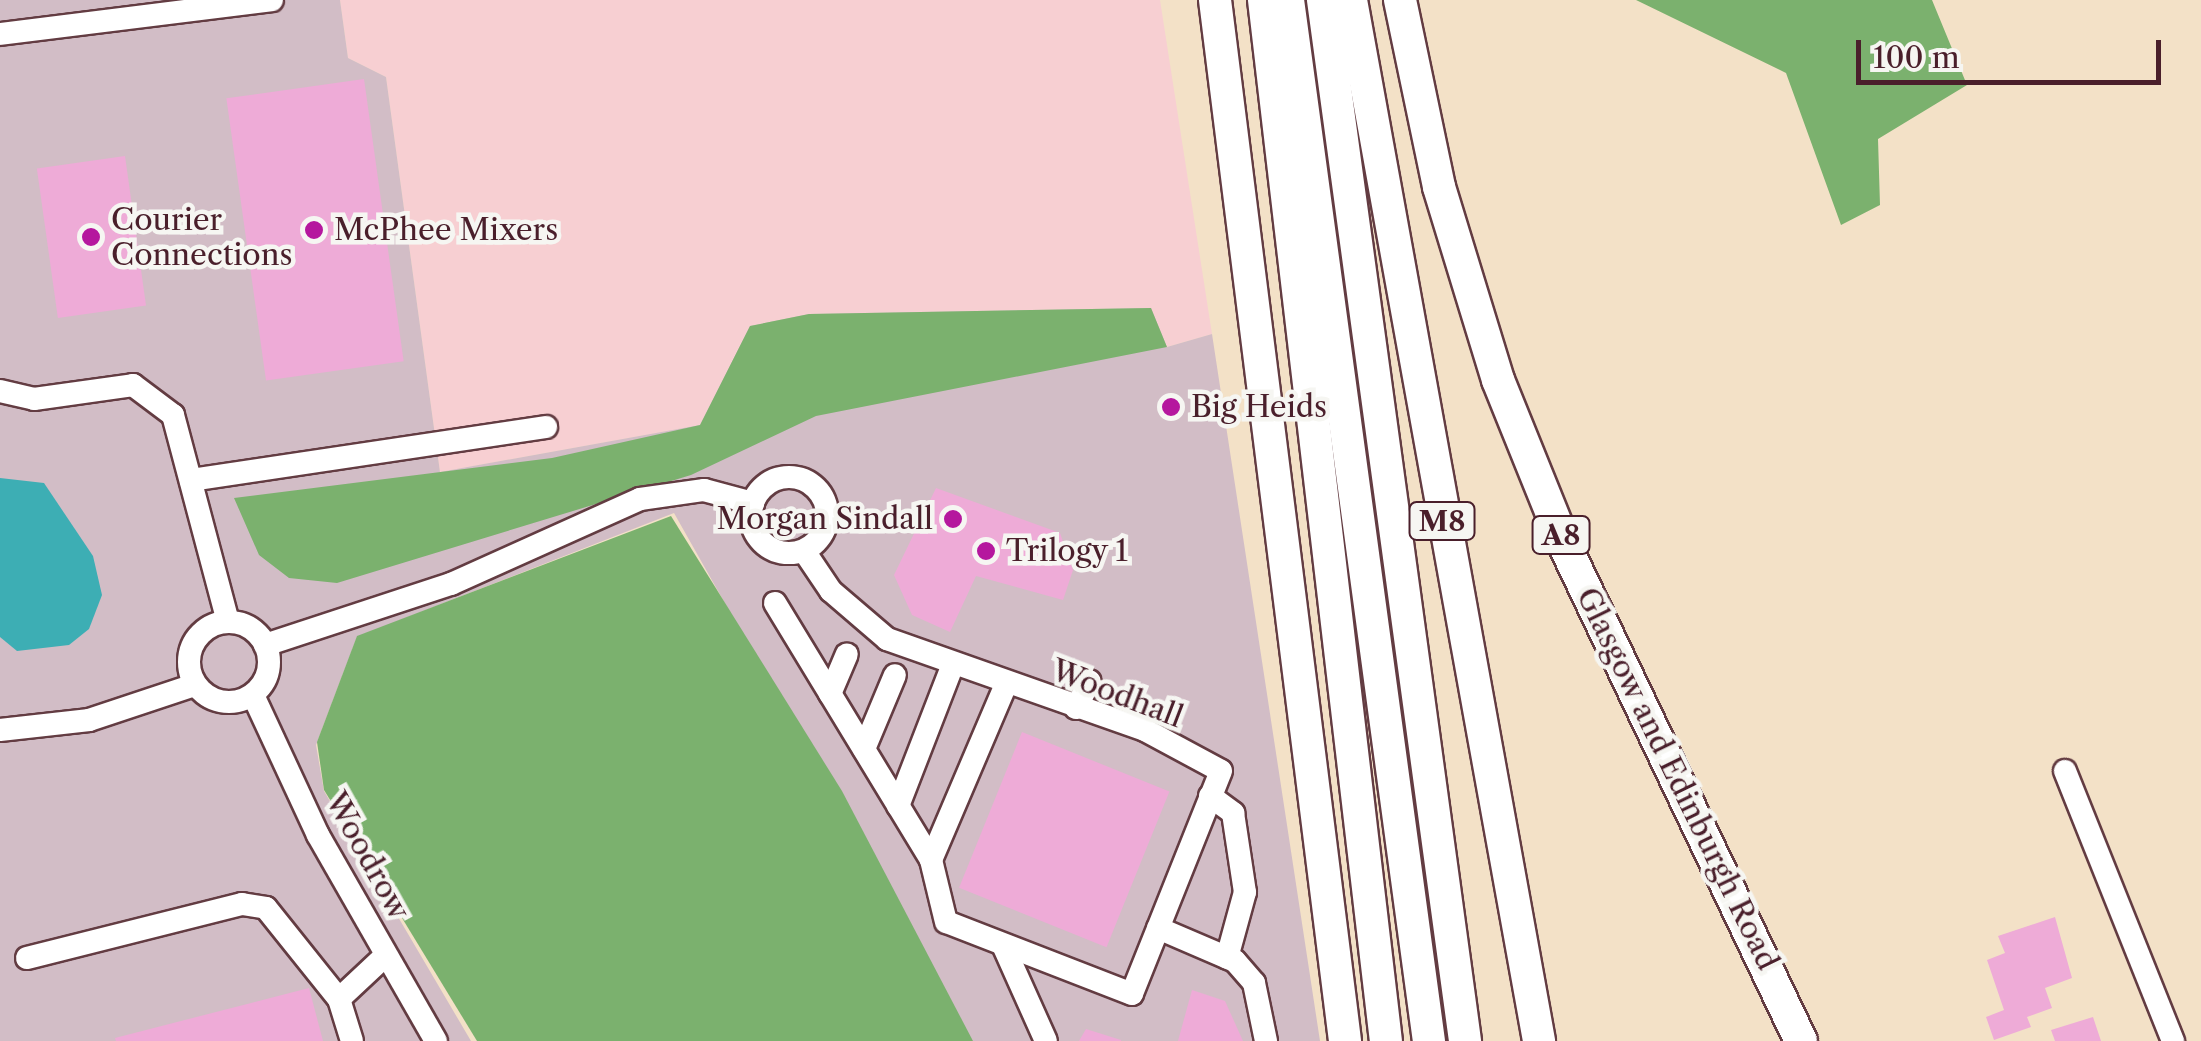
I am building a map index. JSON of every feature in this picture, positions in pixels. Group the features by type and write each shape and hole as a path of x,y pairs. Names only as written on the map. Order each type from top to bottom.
{"highway":[{"path":"1215,0 1345,1041"},
{"path":"1264,0 1386,1041"},
{"name":"M8","path":"1288,0 1429,1041"},
{"name":"M8","path":"1324,0 1465,1041"},
{"name":"M8","path":"1351,0 1539,1041"},
{"name":"Glasgow and Edinburgh Road","path":"1400,0 1440,187 1498,380 1566,546 1801,1041"},
{"path":"1379,665 1374,746 1406,1041"}],"street":[{"path":"0,34 272,0"},
{"path":"0,392 34,399 132,386 173,414 228,622 266,645 451,584 640,499 704,490 753,503"},
{"path":"190,480 546,427"},
{"path":"780,478 815,486 827,523 804,551 761,542 753,503 780,478"},
{"name":"Woodhall","path":"804,551 831,591 886,639 963,660 1006,684 1202,748 1220,771 1132,994 946,922 931,860"},
{"path":"775,603 931,860"},
{"path":"194,685 195,640 228,622"},
{"path":"194,685 218,702 253,695 268,675 266,645"},
{"path":"830,694 847,654"},
{"path":"898,806 963,660"},
{"path":"864,750 896,675"},
{"path":"1076,708 1090,682"},
{"path":"931,860 1006,684"},
{"path":"0,730 89,720 194,685"},
{"name":"Woodrow","path":"253,695 386,954 436,1041"},
{"path":"1145,730 1155,707"},
{"path":"2065,772 2173,1041"},
{"path":"1210,796 1233,814 1245,892 1227,958"},
{"path":"28,958 242,904 266,908 339,999 352,1041"},
{"path":"1158,928 1227,958 1254,983 1266,1041"},
{"path":"1003,945 1046,1041"},
{"path":"339,999 386,954"}],"shaded area":[{"path":"0,0 340,0 348,58 386,77 440,472 700,425 750,326 809,314 1151,308 1167,347 1212,334 1320,1041 972,1041 674,513 357,637 316,745 324,791 471,1041 0,1041"},
{"path":"340,0 1160,0 1212,334 1167,347 1150,308 809,314 750,326 700,425 440,472 386,77 348,58"}],"green space":[{"path":"1636,0 1932,0 1967,85 1878,139 1880,205 1841,225 1786,73"},
{"path":"1151,308 1167,347 816,416 691,475 337,583 289,578 259,555 234,498 552,458 700,425 750,326 809,314"},
{"path":"671,516 842,791 973,1041 477,1041 324,790 317,742 357,636"}],"water":[{"path":"0,478 44,483 93,556 102,595 89,629 69,645 17,651 0,637"}],"building":[{"name":"McPhee Mixers","path":"364,79 404,361 266,381 226,98"},
{"name":"Courier Connections","path":"125,156 146,306 58,318 37,168"},
{"name":"Trilogy 1","path":"936,488 1060,533 1073,570 1063,600 976,576 950,632 912,615 894,575"},
{"path":"1022,732 1169,792 1106,947 959,888"},
{"path":"2055,917 2072,978 2045,988 2052,1008 2027,1017 2031,1027 1994,1040 1986,1017 2004,1010 1987,960 2005,953 1998,936"},
{"path":"309,988 323,1041 115,1038"},
{"path":"1192,990 1225,1001 1243,1041 1178,1041"},
{"path":"2093,1017 2101,1041 2055,1041 2051,1030"},
{"path":"1086,1029 1121,1040 1121,1041 1079,1041"}],"place":[{"name":"McPhee Mixers","path":"314,230"},
{"name":"Courier Connections","path":"91,237"},
{"name":"Big Heids","path":"1171,407"},
{"name":"Morgan Sindall","path":"953,519"},
{"name":"Trilogy 1","path":"986,551"}]}
